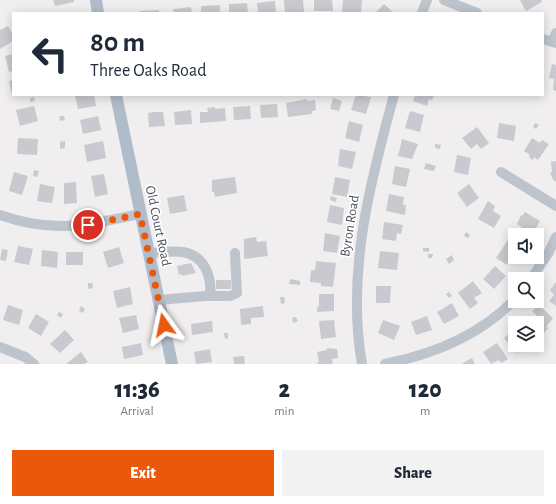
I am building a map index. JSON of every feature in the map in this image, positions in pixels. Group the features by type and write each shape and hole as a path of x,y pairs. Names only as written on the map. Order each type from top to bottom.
{"main road":[{"path":"96,0 98,12"},
{"name":"Old Court Road","path":"116,96 172,364"}],"street":[{"path":"422,12 427,0"},
{"path":"444,0 474,12"},
{"path":"544,39 555,39"},
{"name":"Byron Road","path":"362,364 356,316 359,253 374,168 394,96"},
{"path":"500,172 556,206"},
{"path":"0,215 22,223 46,227 65,227 88,225 140,214"},
{"path":"536,272 549,252 556,237"},
{"path":"149,253 183,252 192,255 204,265 209,273 211,285 210,296"},
{"path":"158,300 230,296 237,293 236,252"},
{"path":"385,364 428,354 452,344 472,334 491,321 508,305"},
{"path":"0,347 25,356 34,364"}],"building":[{"path":"53,0 74,0 74,2 55,6"},
{"path":"284,0 303,0 304,12 285,12"},
{"path":"314,0 332,0 333,11 314,11"},
{"path":"343,0 362,0 361,12 342,12"},
{"path":"520,0 541,0 542,2 526,11"},
{"path":"275,1 276,12 258,12 257,3"},
{"path":"247,3 248,12 229,12 229,4"},
{"path":"384,4 393,12 376,12"},
{"path":"220,5 220,12 201,12 201,6"},
{"path":"191,7 192,12 174,12 173,9"},
{"path":"159,10 159,12 140,12"},
{"path":"8,26 12,33 12,42 0,49 0,30"},
{"path":"12,54 12,71 9,72 5,56"},
{"path":"552,64 556,65 556,91 553,90 554,79 549,78"},
{"path":"12,80 12,95 9,81"},
{"path":"75,96 94,96 96,106 78,109"},
{"path":"356,96 371,97 366,114 351,110"},
{"path":"415,96 434,96 432,100 429,99 427,106 413,101"},
{"path":"34,97 35,101 30,102 30,98"},
{"path":"333,98 342,101 339,111 330,109"},
{"path":"307,99 307,101 315,100 316,110 312,111 312,114 288,117 286,103"},
{"path":"277,104 278,117 261,118 260,105"},
{"path":"34,106 38,121 20,126 16,110"},
{"path":"250,106 251,119 234,120 233,107"},
{"path":"215,107 215,109 225,108 226,121 200,123 200,112 208,112 207,108"},
{"path":"191,110 192,124 175,125 174,112"},
{"path":"410,111 424,115 420,132 405,128"},
{"path":"163,112 165,126 149,127 148,113"},
{"path":"59,116 64,116 65,120 60,121"},
{"path":"98,116 101,130 83,134 80,120"},
{"path":"349,121 363,125 359,142 345,138"},
{"path":"499,123 516,126 514,141 497,138"},
{"path":"535,123 539,125 536,129 533,127"},
{"path":"477,127 489,143 481,149 477,144 471,149 462,138"},
{"path":"18,138 38,139 37,155 17,154"},
{"path":"532,138 540,143 542,140 549,144 538,160 534,157 533,160 529,157 530,155 524,151"},
{"path":"402,139 418,144 412,159 398,156"},
{"path":"65,141 65,148 60,149 60,142"},
{"path":"103,141 106,158 87,162 84,145"},
{"path":"435,144 441,145 440,149 435,148"},
{"path":"340,149 356,152 352,169 338,166"},
{"path":"457,155 471,158 468,175 454,172"},
{"path":"556,161 556,181 554,181 550,173 552,172 551,162"},
{"path":"426,163 436,166 434,171 424,169"},
{"path":"395,166 410,169 406,187 392,184"},
{"path":"34,170 39,171 37,177 33,176"},
{"path":"14,172 28,176 22,195 9,191"},
{"path":"104,174 108,194 95,197 91,176"},
{"path":"235,177 237,193 215,197 214,192 212,192 212,180"},
{"path":"335,177 350,180 347,197 332,194"},
{"path":"76,182 77,203 64,204 64,183"},
{"path":"40,184 55,187 52,203 37,201"},
{"path":"469,184 479,198 467,207 457,193"},
{"path":"389,194 404,197 403,205 406,205 405,215 386,211"},
{"path":"184,195 187,211 170,214 167,198"},
{"path":"331,196 337,198 336,202 330,200"},
{"path":"488,201 495,206 493,211 501,216 494,228 478,219"},
{"path":"330,205 344,208 342,225 327,222"},
{"path":"525,212 540,221 536,228 523,228 517,224 521,215 522,216"},
{"path":"384,222 403,225 401,234 397,233 396,241 382,239"},
{"path":"466,232 470,235 468,238 464,236"},
{"path":"325,233 340,236 337,253 323,251"},
{"path":"256,237 257,242 266,241 268,256 244,259 244,239"},
{"path":"508,240 508,264 507,265 496,258"},
{"path":"18,246 33,249 29,265 14,262"},
{"path":"119,247 124,263 108,268 103,252"},
{"path":"423,248 429,248 429,252 423,251"},
{"path":"2,249 8,250 6,261 0,260"},
{"path":"42,250 58,252 57,268 41,266"},
{"path":"380,251 399,253 397,270 378,268"},
{"path":"66,252 83,252 83,265 66,265"},
{"path":"428,254 433,254 432,258 428,258"},
{"path":"452,255 454,260 449,264 446,259"},
{"path":"316,261 336,263 333,287 321,286 321,283 310,282 311,270 315,270"},
{"path":"191,263 196,273 182,276 182,274 179,275 177,266"},
{"path":"495,266 506,276 494,289 483,279"},
{"path":"290,279 300,281 300,285 289,284"},
{"path":"216,280 231,280 231,289 216,289"},
{"path":"473,281 482,293 474,298 478,303 470,309 458,293"},
{"path":"556,282 556,306 549,301 554,295 550,290"},
{"path":"88,283 92,283 93,288 88,289"},
{"path":"376,286 391,286 390,303 376,303"},
{"path":"130,287 133,304 117,308 113,291"},
{"path":"449,292 452,296 449,298 446,294"},
{"path":"319,294 334,294 334,311 317,312 317,307 319,307"},
{"path":"280,297 284,297 285,303 281,304"},
{"path":"452,303 459,316 444,324 437,312"},
{"path":"8,305 23,310 19,325 3,320"},
{"path":"81,306 85,309 83,313 79,311"},
{"path":"263,306 264,317 251,318 251,324 241,325 240,309"},
{"path":"536,308 542,308 553,318 546,327 548,328 544,333 544,316 537,316 532,311"},
{"path":"59,312 63,314 61,318 57,315"},
{"path":"36,314 49,322 41,336 28,328"},
{"path":"136,315 139,329 123,333 119,318"},
{"path":"427,316 432,330 416,335 411,322"},
{"path":"296,317 298,321 293,323 292,318"},
{"path":"334,320 336,337 321,339 319,321"},
{"path":"383,320 400,326 394,340 378,333"},
{"path":"212,321 213,332 192,335 191,324"},
{"path":"65,330 74,340 60,353 50,344"},
{"path":"224,333 228,333 228,338 225,339"},
{"path":"508,335 508,343 504,338"},
{"path":"141,343 143,355 124,359 122,347"},
{"path":"497,343 508,359 501,363 499,360 491,364 483,352"},
{"path":"327,348 337,349 338,358 332,359 333,364 316,364 319,362 317,352 327,350"},
{"path":"210,349 212,362 196,364 194,352"},
{"path":"81,352 88,362 84,364 66,364"},
{"path":"244,356 245,364 234,364 233,357"},
{"path":"472,358 475,364 461,364"}],"route":[{"path":"88,225 140,214 164,325"}]}
